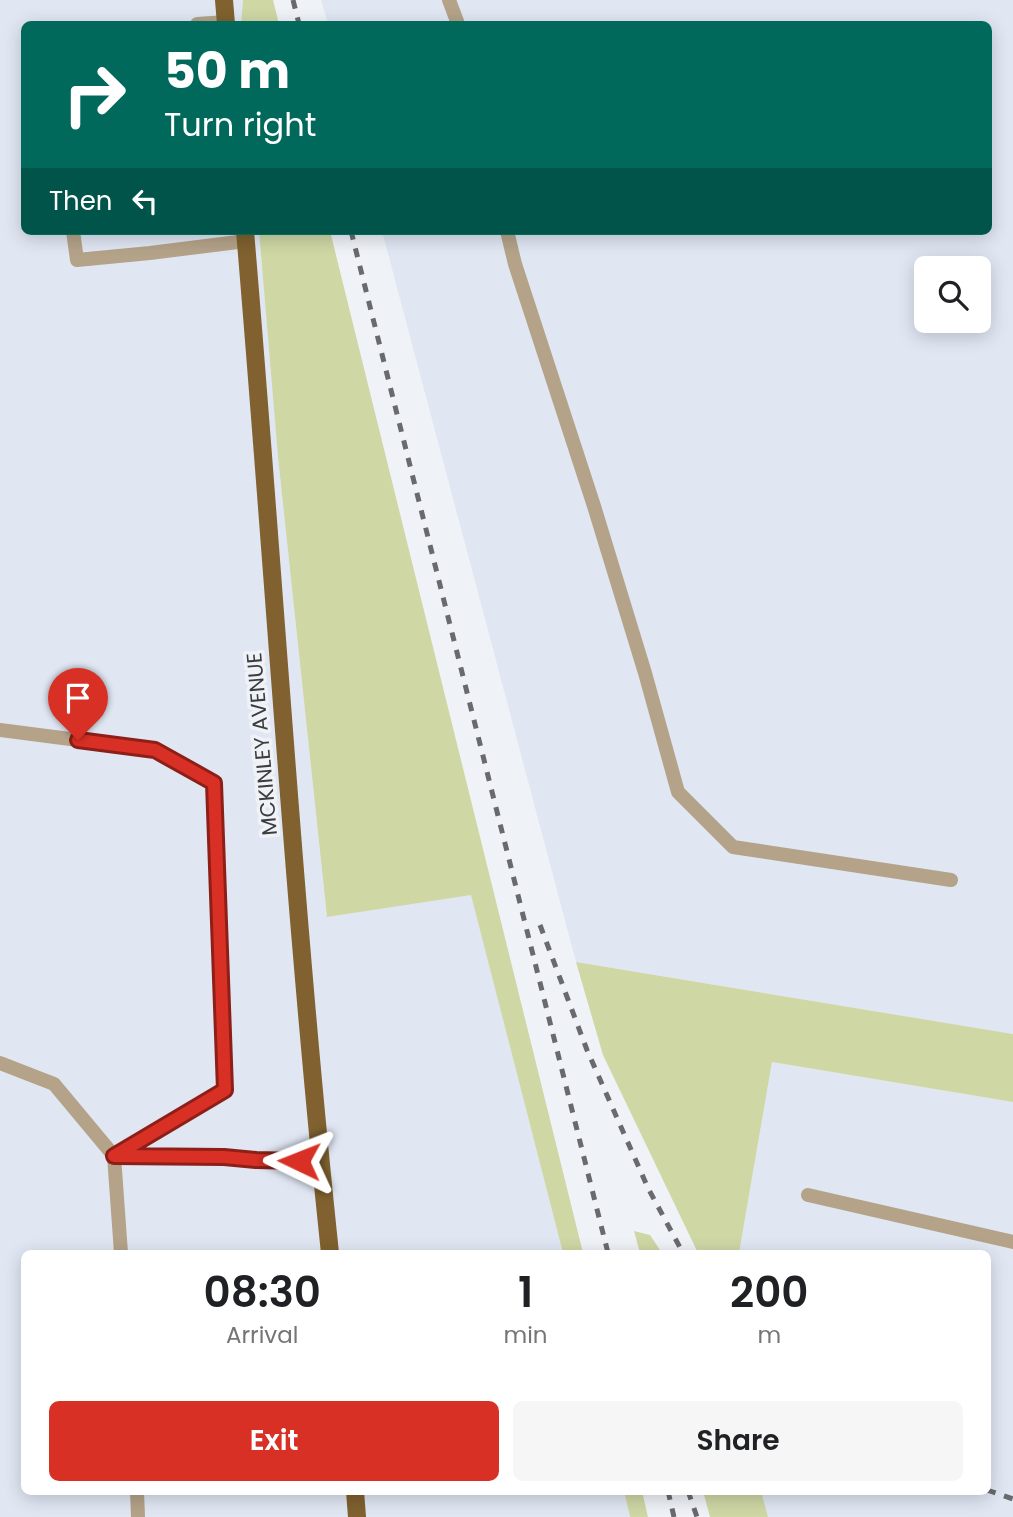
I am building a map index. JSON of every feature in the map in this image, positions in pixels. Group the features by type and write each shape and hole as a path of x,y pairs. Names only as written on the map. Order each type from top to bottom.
{"main road":[{"path":"224,0 226,21"},
{"name":"MCKINLEY AVENUE","path":"245,236 277,655 330,1250"},
{"path":"355,1495 357,1517"}],"lane":[{"path":"449,0 457,21"},
{"path":"74,235 77,260 150,253 245,236"},
{"path":"191,235 192,247"},
{"path":"508,235 594,506 678,792 733,847 951,880"},
{"path":"0,730 155,750 214,783 225,1090 114,1156"},
{"path":"0,1063 54,1084 114,1156 121,1250"},
{"path":"114,1156 224,1157 320,1162"},
{"path":"808,1195 1013,1242"},
{"path":"137,1495 138,1517"}],"shaded area":[{"path":"0,0 243,0 241,21 21,21 21,235 259,235 278,457 327,917 471,894 562,1250 21,1250 21,1495 625,1495 630,1517 0,1517"},
{"path":"321,0 1013,0 1013,1034 576,962 383,235 992,235 992,21 327,21"},
{"path":"772,1062 1013,1102 1013,1517 768,1517 762,1495 991,1495 991,1250 740,1250"}],"green space":[{"path":"243,0 273,0 278,21 241,21"},
{"path":"259,235 331,235 582,1250 562,1250 471,895 327,917 278,457"},
{"path":"576,962 1013,1034 1013,1102 772,1062 740,1250 697,1250 603,1055"},
{"path":"634,1231 650,1235 660,1250 639,1250"},
{"path":"625,1495 643,1495 648,1517 630,1517"},
{"path":"704,1495 762,1495 768,1517 710,1517"}],"railway":[{"path":"293,0 298,21"},
{"path":"352,235 607,1250"},
{"path":"540,925 587,1050 648,1188 681,1250"},
{"path":"991,1491 1013,1499"},
{"path":"669,1495 674,1517"},
{"path":"689,1495 697,1517"}],"route":[{"path":"78,740 155,750 214,783 225,1090 114,1156 299,1161"}]}
